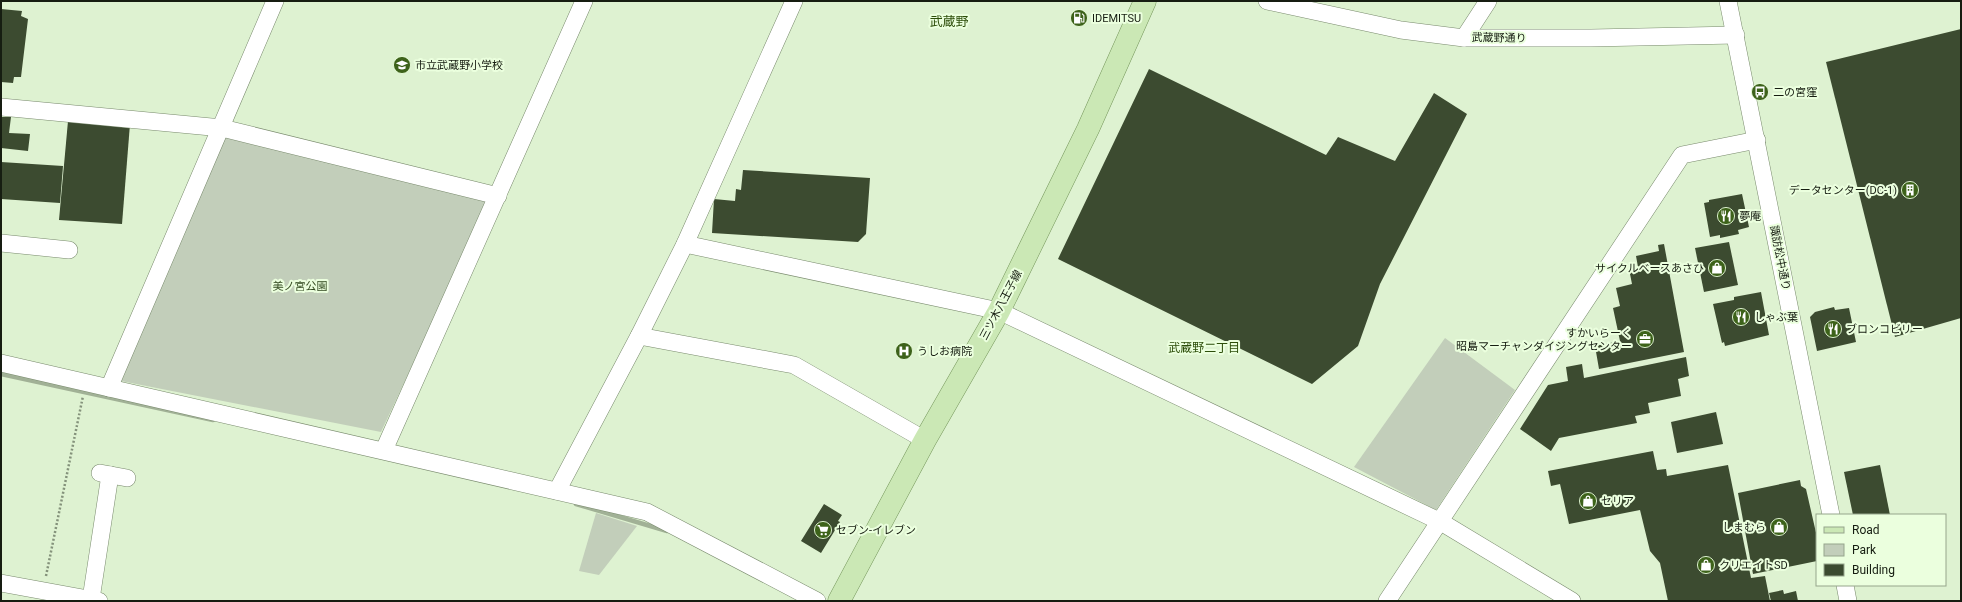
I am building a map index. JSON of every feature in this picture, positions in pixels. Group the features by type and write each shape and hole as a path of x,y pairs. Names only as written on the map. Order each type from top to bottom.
{"main road":[{"name":"三ツ木八王子線","path":"839,601 925,440 999,310 1088,129 1145,1"}],"street":[{"path":"109,388 222,128 275,1"},
{"path":"384,450 584,1"},
{"path":"557,491 639,336 685,244 794,1"},
{"name":"武蔵野通り","path":"1267,1 1401,30 1464,38 1576,38 1736,35"},
{"path":"1464,38 1488,1"},
{"name":"諏訪松中通り","path":"1728,1 1831,514"},
{"path":"1,107 222,128 498,196"},
{"path":"1387,601 1682,155 1757,140"},
{"path":"1,243 69,250"},
{"path":"685,244 999,310 1440,522 1572,601"},
{"path":"639,336 794,365 925,440"},
{"path":"1,363 384,450 647,512 817,601"},
{"path":"1,583 95,600 105,474 127,478"},
{"path":"1845,586 1848,601"}],"path":[{"path":"43,590 83,396"}],"green space":[{"name":"美ノ宮公園","path":"224,135 489,202 381,432 121,381"},
{"path":"1445,338 1515,390 1436,510 1354,467"},
{"path":"596,513 637,526 599,575 579,571"}],"building":[{"path":"1,9 22,11 21,16 28,19 21,77 14,77 13,83 1,82"},
{"name":"データセンター(DC-1)","path":"1961,29 1961,318 1895,337 1826,62"},
{"path":"1149,69 1326,155 1338,137 1395,161 1434,93 1467,114 1380,284 1358,346 1312,384 1058,259"},
{"path":"1,117 11,117 9,133 30,134 28,151 1,148"},
{"path":"68,121 130,124 122,224 59,220"},
{"path":"1,162 63,166 60,203 1,199"},
{"path":"743,170 870,178 866,234 858,242 712,233 714,199 735,201 736,189 741,190"},
{"path":"1742,194 1749,227 1738,230 1739,234 1720,238 1720,235 1710,237 1704,203 1709,202 1709,200"},
{"path":"1729,242 1738,285 1704,292 1695,248"},
{"path":"1664,244 1684,352 1599,369 1595,346 1620,341 1613,308 1620,306 1616,288 1632,284 1629,269 1638,267 1636,256 1659,251 1658,245"},
{"path":"1761,292 1769,335 1725,346 1724,342 1722,343 1713,304 1734,300 1734,297"},
{"path":"1834,307 1835,310 1849,308 1856,342 1817,351 1810,317 1815,312"},
{"path":"1686,357 1689,376 1678,379 1681,396 1648,403 1650,413 1635,416 1637,423 1559,438 1551,451 1520,429 1548,385 1568,381 1566,367 1582,364 1584,378"},
{"path":"1716,412 1723,444 1677,453 1671,422"},
{"path":"1653,451 1657,470 1666,469 1667,476 1728,465 1751,578 1765,576 1770,601 1668,601 1660,563 1650,551 1640,510 1569,524 1560,484 1551,486 1548,471"},
{"path":"1880,465 1890,514 1853,514 1844,472"},
{"path":"1800,480 1801,486 1806,489 1816,533 1816,561 1753,574 1738,493"},
{"path":"824,504 842,515 838,521 840,522 821,553 801,541"},
{"path":"1783,590 1784,594 1796,591 1798,601 1771,601 1769,593"}],"waterway":[{"path":"1,374 213,420"},
{"path":"576,504 667,531"}],"place":[{"name":"IDEMITSU","path":"1079,18"},
{"name":"市立武蔵野小学校","path":"402,65"},
{"name":"二の宮窪","path":"1760,92"},
{"name":"データセンター(DC-1)","path":"1910,190"},
{"name":"夢庵","path":"1726,216"},
{"name":"サイクルベースあさひ","path":"1717,268"},
{"name":"しゃぶ葉","path":"1741,317"},
{"name":"ブロンコビリー","path":"1833,329"},
{"name":"すかいらーく 昭島マーチャンダイジングセンター","path":"1645,339"},
{"name":"うしお病院","path":"904,351"},
{"name":"セリア","path":"1588,501"},
{"name":"しまむら","path":"1779,527"},
{"name":"セブン-イレブン","path":"823,530"},
{"name":"クリエイトSD","path":"1706,565"}],"district":[{"name":"武蔵野","path":"949,21"},
{"name":"武蔵野二丁目","path":"1204,348"}]}
